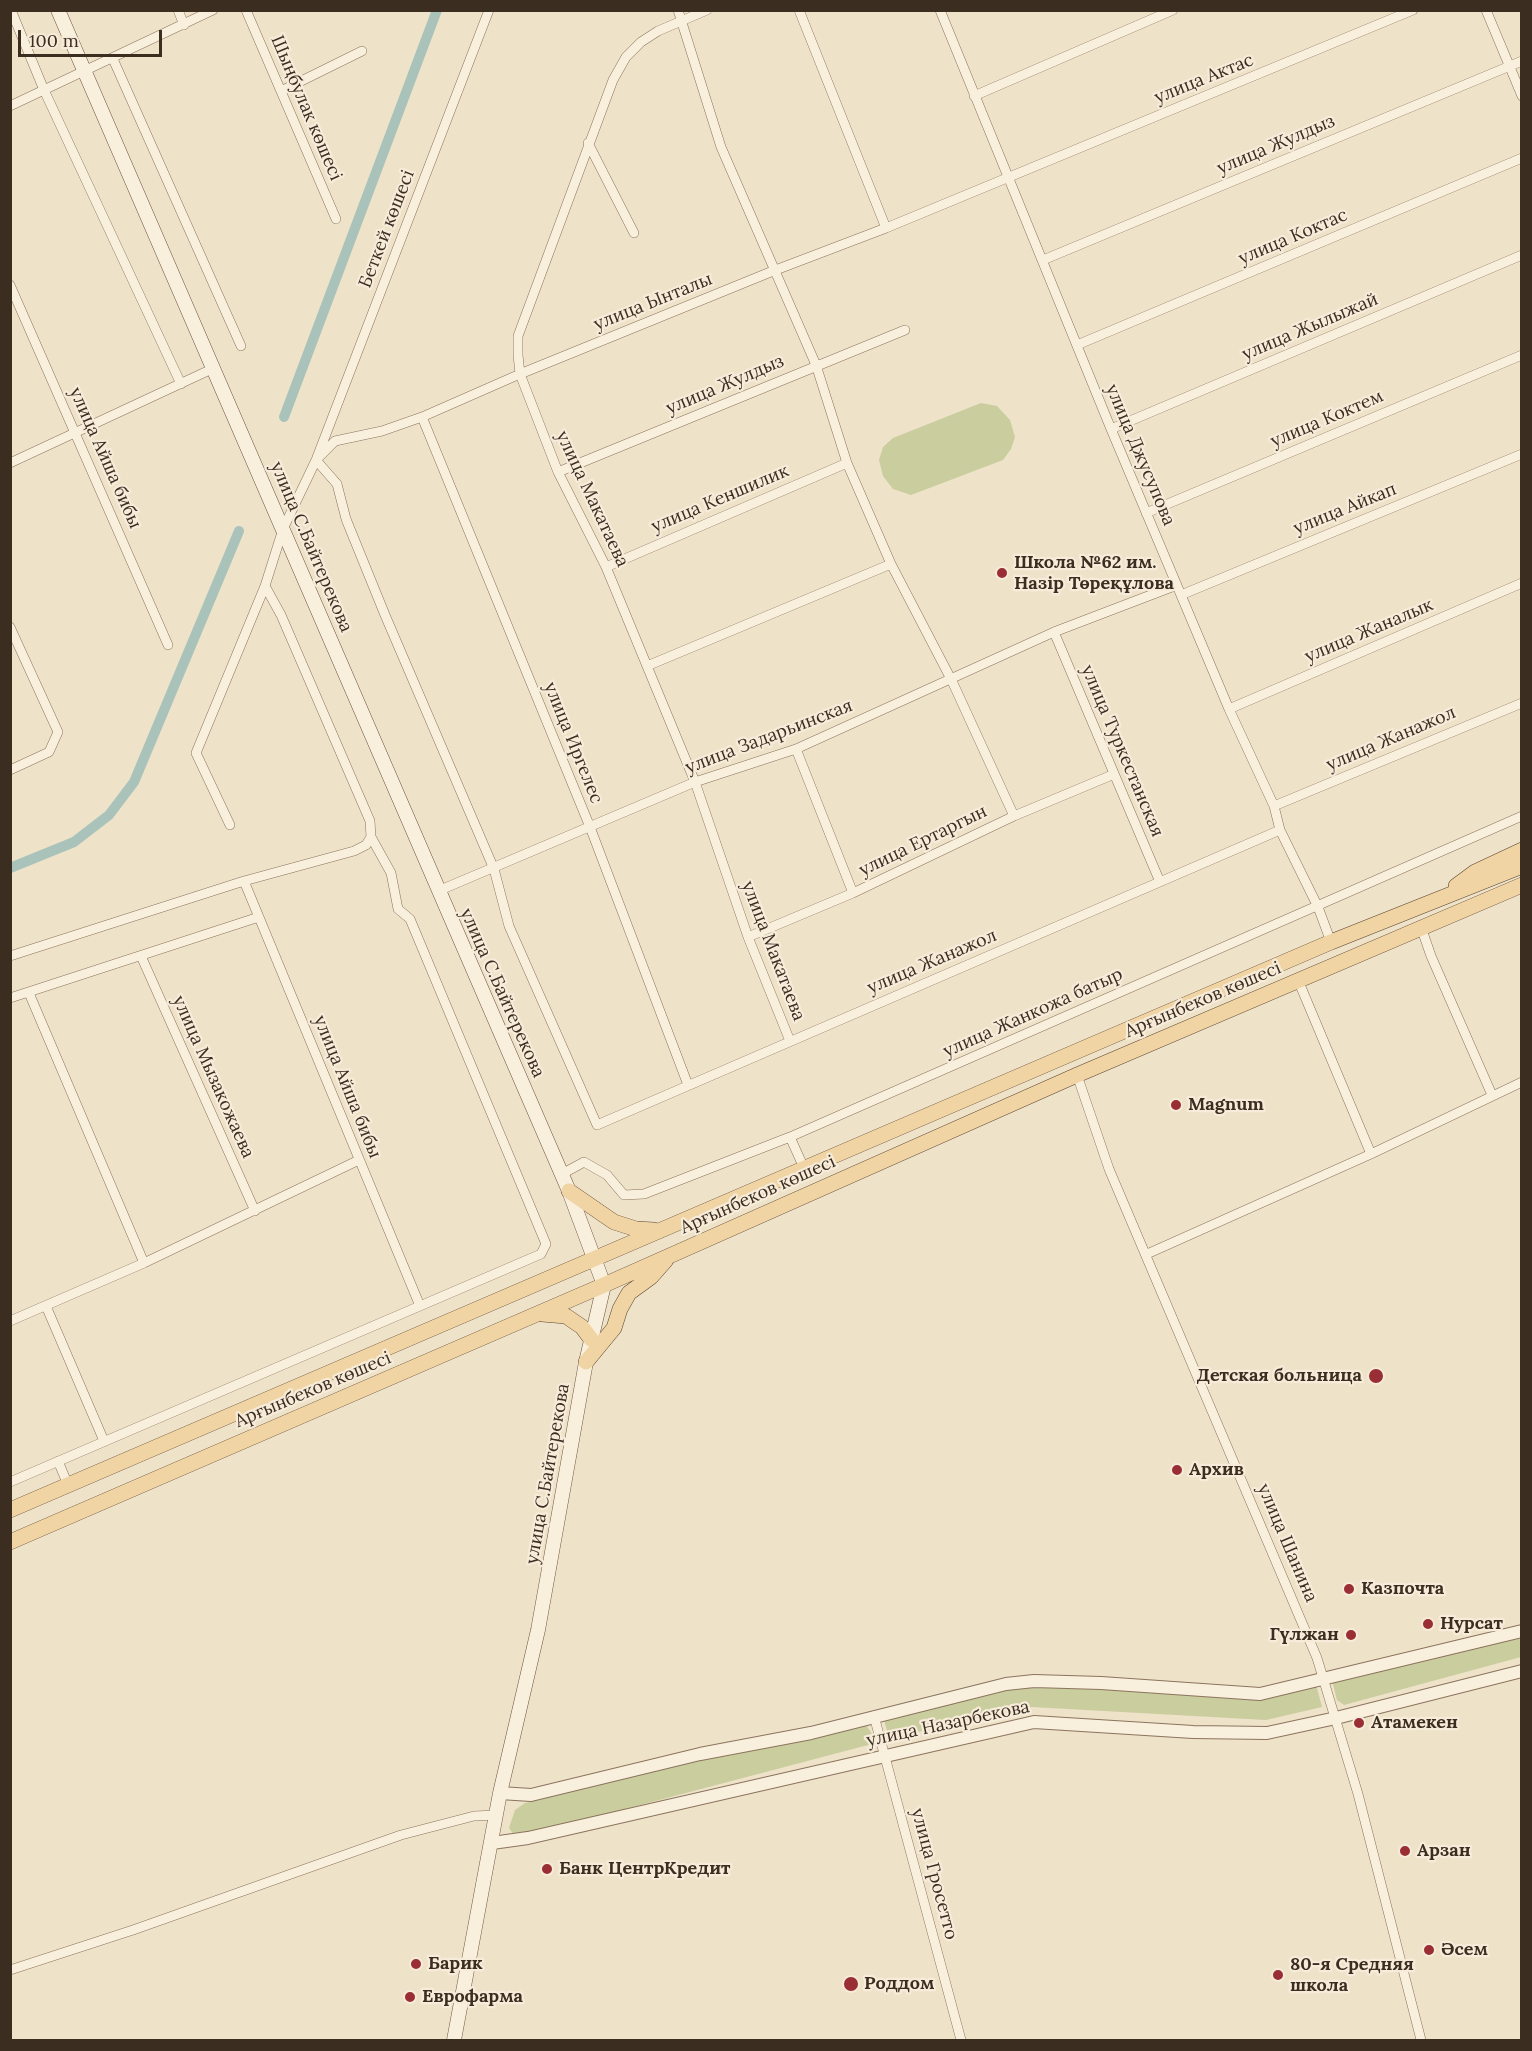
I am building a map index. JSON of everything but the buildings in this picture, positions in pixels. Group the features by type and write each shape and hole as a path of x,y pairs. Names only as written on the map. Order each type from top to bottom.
{"main road":[{"name":"улица С.Байтерекова","path":"58,10 562,1174 604,1285 586,1362 538,1630 500,1793 454,2040"},
{"path":"1436,900 1475,872 1521,850"},
{"name":"Арғынбеков көшесі","path":"10,1510 1331,942 1521,866"},
{"name":"Арғынбеков көшесі","path":"10,1542 604,1285 1077,1075 1521,885"},
{"path":"1448,916 1521,895"},
{"path":"569,1191 615,1222 636,1229 657,1230"},
{"path":"586,1362 614,1328 620,1309 629,1293 656,1272 669,1256"},
{"path":"536,1314 558,1313 566,1316 582,1327 591,1339"}],"street":[{"path":"11,10 44,90 181,384"},
{"path":"178,10 184,24"},
{"path":"10,106 213,10"},
{"name":"Шыңбулак көшесі","path":"246,10 336,219"},
{"name":"Беткей көшесі","path":"316,460 489,10"},
{"path":"678,10 721,147 773,271 816,365 848,463 891,564 952,681 1014,816"},
{"name":"улица Макатаева","path":"707,10 658,31 626,57 612,80 518,336 520,374 558,472 606,567 695,782 748,937 790,1041"},
{"path":"799,10 886,228"},
{"path":"974,96 1173,10"},
{"name":"улица Актас","path":"1007,178 1413,10"},
{"path":"1486,10 1521,96"},
{"name":"улица Джусупова","path":"941,11 1007,178 1228,709 1274,806 1280,830 1318,907 1331,942"},
{"path":"281,91 362,51"},
{"path":"113,59 241,346"},
{"name":"улица Жулдыз","path":"1043,260 1521,61"},
{"path":"588,143 634,233"},
{"name":"улица Коктас","path":"1077,345 1521,158"},
{"name":"улица Ынталы","path":"316,460 335,441 382,431 422,417 520,374 1007,178"},
{"name":"улица Жылыжай","path":"1111,429 1521,255"},
{"name":"улица Айша бибы","path":"10,285 168,645"},
{"name":"улица Жулдыз","path":"558,472 905,330"},
{"name":"улица Коктем","path":"1146,513 1521,355"},
{"path":"10,463 77,434 214,368"},
{"name":"улица Иргелес","path":"422,417 590,827 688,1085"},
{"name":"улица Айкап","path":"1181,595 1521,454"},
{"path":"230,825 196,753 265,586 284,529 316,460 337,484 346,519 494,869"},
{"name":"улица Кеншилик","path":"606,567 848,463"},
{"path":"647,666 891,564"},
{"name":"улица Жаналык","path":"1228,709 1521,583"},
{"name":"улица Задарьинская","path":"438,891 695,782 796,749 952,681 1054,632 1177,585"},
{"path":"10,1482 540,1254 546,1245 410,919 398,909 391,873 371,837 370,821 281,615 265,586"},
{"path":"10,627 58,732 49,752 10,770"},
{"name":"улица Туркестанская","path":"1054,632 1112,775 1160,882"},
{"name":"улица Жанажол","path":"1274,806 1521,702"},
{"path":"796,749 853,894"},
{"name":"улица Ертаргын","path":"748,937 853,894 1014,816 1112,775"},
{"name":"улица Жанкожа батыр","path":"562,1174 584,1162 607,1175 624,1195 644,1194 790,1137 1521,816"},
{"name":"улица Жанажол","path":"494,869 509,926 597,1125 1280,830"},
{"path":"10,956 244,881 354,850 366,844 371,837"},
{"name":"улица Айша бибы","path":"244,881 420,1306"},
{"path":"10,999 259,917"},
{"path":"1421,927 1431,956 1492,1095"},
{"name":"улица Мызакожаева","path":"141,956 255,1211"},
{"path":"1298,980 1371,1154"},
{"path":"28,993 144,1263"},
{"name":"улица Шанина","path":"1077,1075 1109,1169 1317,1658 1336,1718 1421,2040"},
{"path":"1147,1254 1371,1154 1521,1082"},
{"path":"790,1137 804,1168"},
{"path":"10,1321 144,1263 359,1160"},
{"path":"46,1306 104,1442"},
{"path":"58,1461 68,1485"},
{"name":"улица Назарбекова","path":"500,1793 531,1795 700,1754 811,1733 1006,1684 1034,1681 1260,1694 1521,1631"},
{"name":"улица Назарбекова","path":"492,1843 528,1838 683,1800 1034,1722 1193,1732 1268,1733 1521,1671"},
{"name":"улица Гросетто","path":"874,1716 908,1835 961,2040"},
{"path":"10,1970 133,1930 382,1841 474,1816 497,1815"}],"green space":[{"path":"981,403 997,406 1010,420 1015,437 1011,449 1003,460 911,495 893,489 883,476 879,460 883,447 893,438"},
{"path":"1521,1626 1521,1657 1344,1705 1337,1700 1332,1680"},
{"path":"1031,1678 1256,1696 1315,1681 1322,1707 1266,1720 1032,1707 889,1738 883,1716"},
{"path":"862,1719 872,1734 873,1741 868,1745 519,1837 514,1835 509,1828 515,1810 525,1803"}],"waterway":[{"path":"284,417 437,10"},
{"path":"10,868 74,842 109,815 134,782 239,531"}],"place":[{"name":"Школа №62 им. Назір Төреқұлова","path":"1002,573"},
{"name":"Magnum","path":"1176,1105"},
{"name":"Детская больница","path":"1376,1376"},
{"name":"Архив","path":"1177,1470"},
{"name":"Казпочта","path":"1349,1589"},
{"name":"Нурсат","path":"1428,1624"},
{"name":"Гүлжан","path":"1351,1635"},
{"name":"Атамекен","path":"1359,1723"},
{"name":"Арзан","path":"1405,1851"},
{"name":"Банк ЦентрКредит","path":"547,1869"},
{"name":"Əсем","path":"1429,1950"},
{"name":"Барик","path":"416,1964"},
{"name":"80-я Средняя школа","path":"1278,1975"},
{"name":"Роддом","path":"851,1984"},
{"name":"Еврофарма","path":"410,1997"}]}
